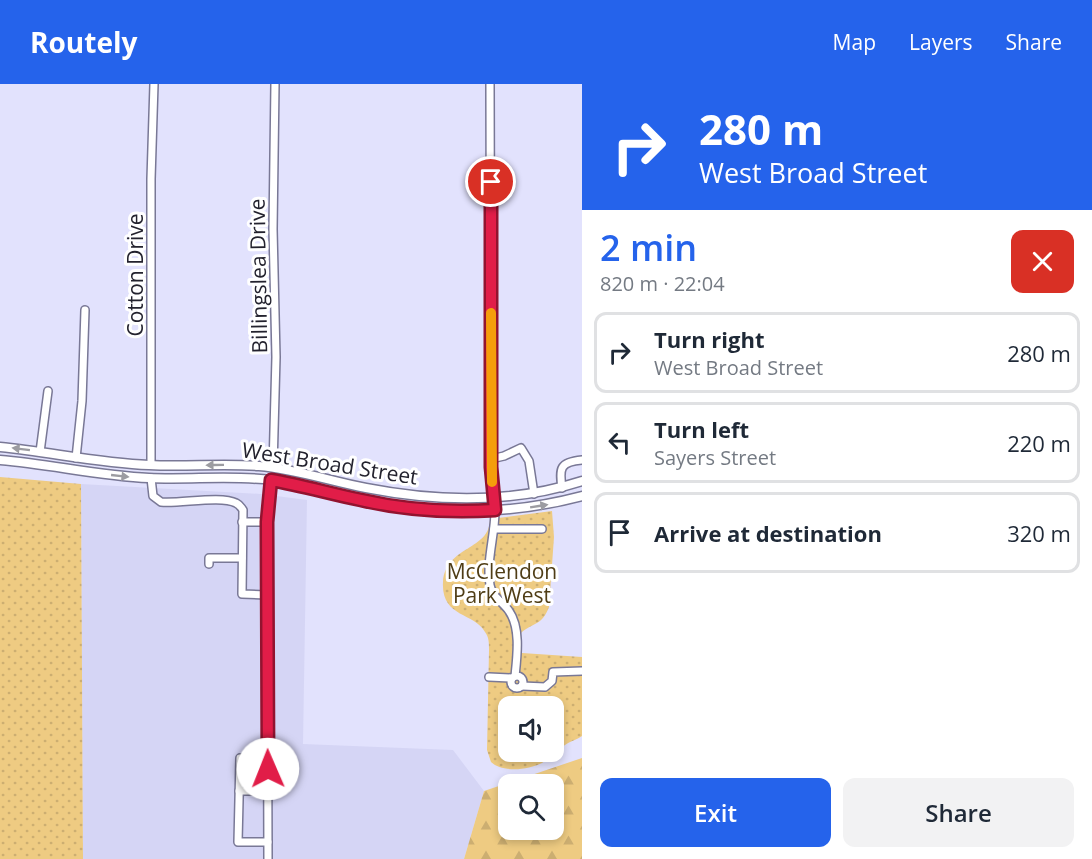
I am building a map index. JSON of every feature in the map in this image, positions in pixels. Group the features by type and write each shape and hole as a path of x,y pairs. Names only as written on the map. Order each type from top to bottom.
{"main road":[{"name":"West Broad Street","path":"0,447 76,458 151,465 227,465 273,468 367,488 456,499 534,494 582,481"},
{"name":"West Broad Street","path":"0,460 151,478 239,477 271,480 388,506 441,511 495,510 544,505 582,495"},
{"path":"151,465 151,478"},
{"path":"271,480 273,468"},
{"path":"494,498 495,510"}],"street":[{"name":"Cotton Drive","path":"151,465 151,179 154,84"},
{"name":"Billingslea Drive","path":"273,468 276,357 273,230 275,84"},
{"path":"490,84 491,459 494,498"},
{"path":"76,458 82,401 86,310"},
{"path":"40,452 48,391"},
{"path":"491,459 521,448 529,462 534,494"},
{"path":"562,488 560,471 562,466 582,460"},
{"path":"151,478 151,493 158,501 235,502 243,510 242,594 266,595"},
{"path":"268,859 266,595 267,522 271,480"},
{"path":"495,510 490,554 490,585 495,596 510,612 514,620 516,648 513,677 510,681 512,686 516,688 545,687 552,681 553,672 582,671"},
{"path":"242,522 267,522"},
{"path":"494,529 542,529"},
{"path":"209,564 209,558 242,558"},
{"path":"489,677 513,677"},
{"path":"240,758 238,842 268,842"},
{"path":"239,791 268,791"}],"shaded area":[{"path":"81,484 261,494 307,500 303,744 453,750 484,791 464,859 83,859"}],"green space":[{"path":"0,477 81,484 83,859 0,859"},
{"name":"McClendon Park West","path":"552,511 554,537 549,607 540,621 521,633 522,653 582,657 582,736 564,746 564,696 498,696 498,762 543,762 523,769 502,768 491,762 487,750 488,638 480,626 459,613 447,602 444,594 443,582 446,570 452,561 483,537 490,519"},
{"path":"582,758 582,859 464,859 484,791 498,786 498,840 564,840 564,774 534,774"}],"slow traffic":[{"path":"491,313 492,482"}],"route":[{"path":"268,769 266,595 268,491 271,480 388,506 441,511 495,510 491,467 491,182"}]}
